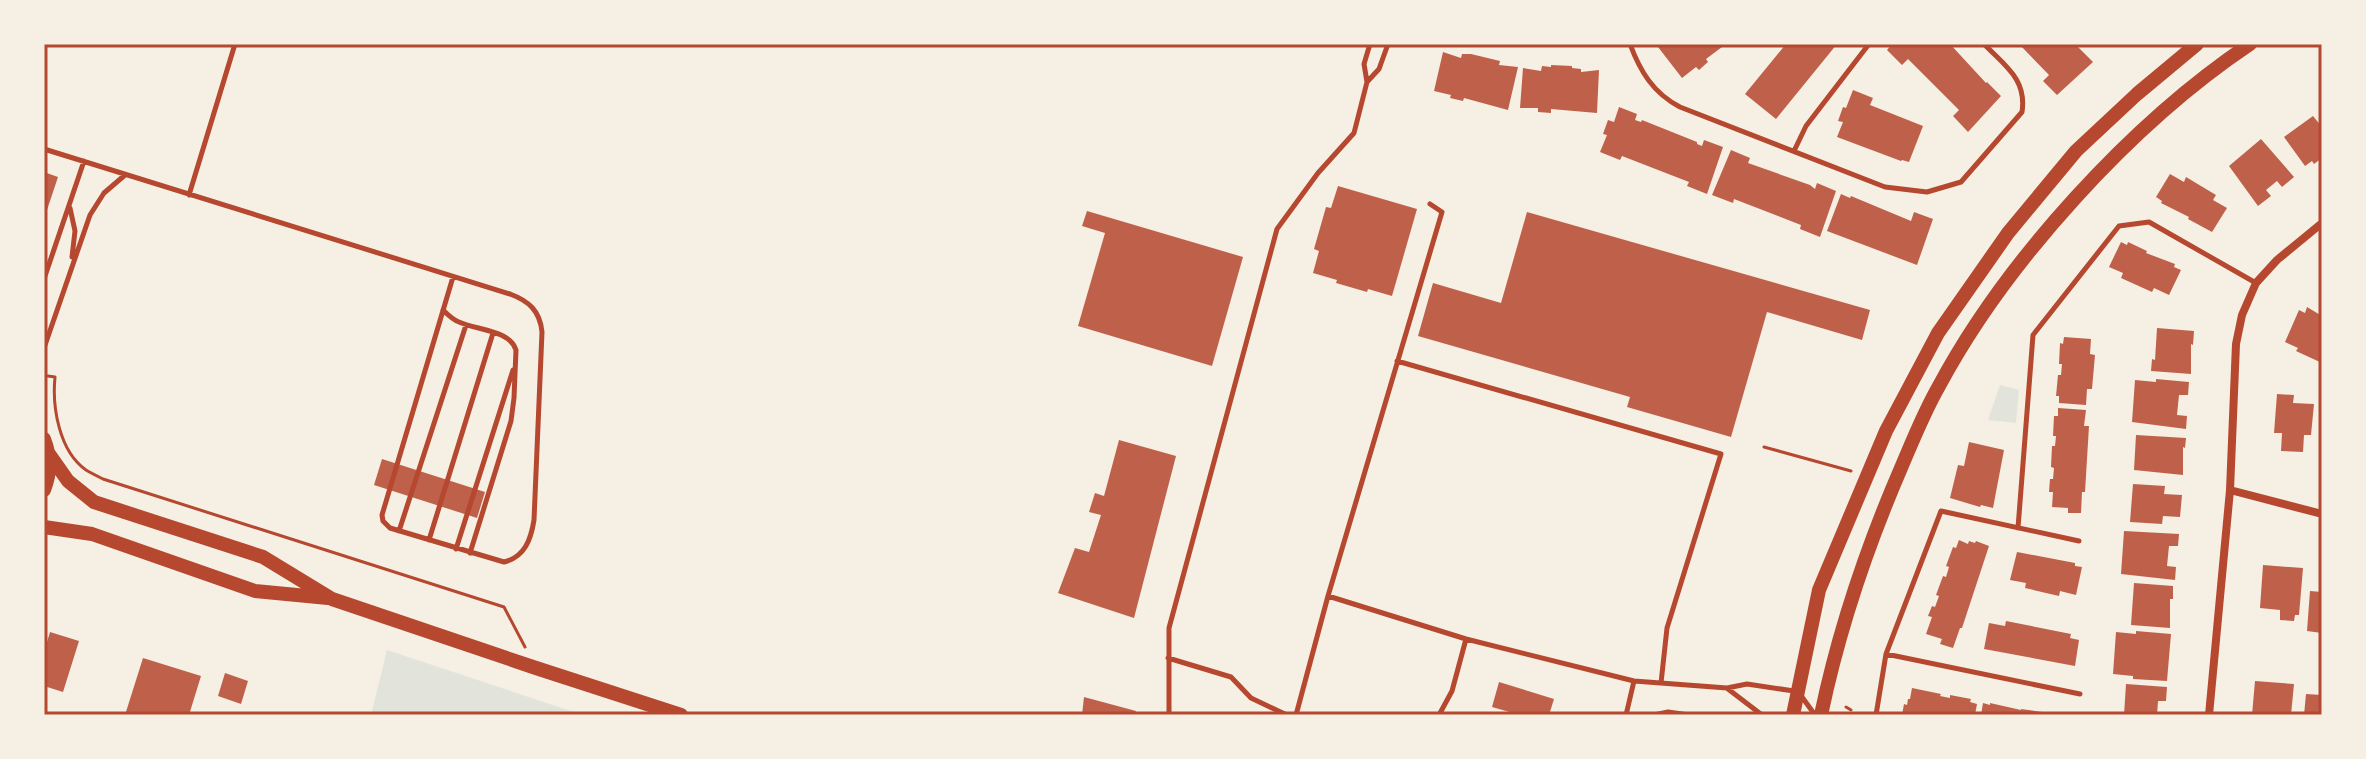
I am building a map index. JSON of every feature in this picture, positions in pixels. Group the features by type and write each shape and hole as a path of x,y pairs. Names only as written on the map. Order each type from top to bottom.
{"main road":[{"path":"1793,715 1819,590 1886,431 1938,333 2008,233 2076,151 2197,44"},
{"path":"1818,715 1871,537 1921,421 1964,343 2021,263 2101,170 2194,85 2248,45"},
{"path":"44,439 50,471 44,490"},
{"path":"49,454 68,481 94,502 263,557 332,599 681,715"},
{"path":"44,527 92,534 255,591 332,599"}],"street":[{"path":"2209,715 2230,490 2236,344 2242,315 2256,283 2286,252 2322,223"},
{"path":"2230,490 2322,514"}],"lane":[{"path":"189,195 235,44"},
{"path":"1169,715 1169,628 1277,229 1318,173 1354,133 1367,82 1364,64 1370,44"},
{"path":"1367,82 1379,69 1388,44"},
{"path":"1630,44 1644,75 1664,97 1687,110 1885,187 1927,192 1961,182 2022,112 2025,97 2019,80 1984,44"},
{"path":"1794,151 1806,126 1869,44"},
{"path":"44,149 510,294 528,303 538,314 542,332 532,533 524,550 511,561 498,562 399,531 386,525 382,510 453,277"},
{"path":"44,279 84,161"},
{"path":"44,348 90,215 104,193 125,175"},
{"path":"1296,715 1328,596 1442,212 1430,204"},
{"path":"70,207 75,231 72,265"},
{"path":"2018,528 2033,335 2119,226 2149,222 2256,283"},
{"path":"443,310 458,322 493,333 515,345 511,421 470,553"},
{"path":"399,531 466,325"},
{"path":"429,540 493,333"},
{"path":"456,549 516,361"},
{"path":"1397,361 1721,454 1667,628 1661,683"},
{"path":"1876,715 1886,654 1941,511 2079,541"},
{"path":"1328,596 1466,639 1634,681 1727,688 1747,684 1798,692 1818,715"},
{"path":"1439,715 1452,691 1466,639"},
{"path":"1886,654 2080,694"},
{"path":"1168,658 1231,677 1251,698 1287,715"},
{"path":"1626,715 1634,681"},
{"path":"1727,688 1762,715"},
{"path":"1654,715 1668,712 1689,715"}],"path":[{"path":"48,376 55,377 53,395 62,435 74,457 86,470 103,479 504,607 536,668"},
{"path":"1764,447 1851,471"},
{"path":"1846,707 1851,710"}],"shaded area":[{"path":"2000,385 2019,390 2016,423 1988,420"},
{"path":"387,650 583,715 371,715"}],"building":[{"path":"1661,44 1726,44 1706,59 1708,62 1699,70 1696,67 1682,78 1658,47"},
{"path":"1786,44 1837,44 1776,119 1745,94"},
{"path":"1892,44 1950,44 2001,96 1968,132 1953,116 1959,110 1908,59 1902,65 1887,50"},
{"path":"2019,44 2075,44 2093,62 2057,95 2043,81 2049,75"},
{"path":"1443,52 1461,58 1462,54 1471,54 1500,61 1499,65 1518,67 1508,110 1464,98 1463,101 1450,98 1451,95 1434,91"},
{"path":"1542,66 1572,66 1581,69 1581,72 1599,70 1597,113 1551,109 1551,113 1538,112 1538,108 1520,108 1523,68 1541,71"},
{"path":"1853,90 1873,98 1870,105 1923,126 1909,162 1837,137 1843,122 1838,121"},
{"path":"1619,107 1637,114 1635,120 1642,120 1702,146 1704,140 1723,147 1707,194 1687,186 1689,182 1622,156 1620,160 1600,152 1607,135 1603,134 1608,120 1614,122"},
{"path":"2313,116 2322,127 2322,158 2305,166 2284,137"},
{"path":"2261,139 2294,177 2282,187 2277,181 2266,190 2271,196 2258,206 2229,166"},
{"path":"1731,150 1750,158 1748,163 1815,189 1817,183 1836,191 1820,237 1800,229 1801,225 1734,199 1733,203 1712,195"},
{"path":"44,172 58,177 45,216 44,216"},
{"path":"2170,174 2184,182 2186,177 2216,195 2213,200 2227,208 2212,232 2161,203 2156,197"},
{"path":"1338,186 1417,209 1392,296 1336,283 1337,280 1313,273 1319,251 1314,249 1326,207 1331,208"},
{"path":"1841,194 1911,221 1914,212 1933,219 1917,265 1827,231"},
{"path":"1087,211 1243,257 1212,366 1078,326 1105,233 1082,226"},
{"path":"1527,212 1870,310 1862,340 1767,312 1731,437 1627,407 1630,397 1418,336 1433,283 1501,303"},
{"path":"2121,242 2127,245 2128,242 2175,264 2174,267 2181,270 2169,295 2154,288 2152,292 2121,278 2123,273 2109,267"},
{"path":"2307,307 2322,316 2322,363 2285,342 2299,310 2305,313"},
{"path":"2157,328 2194,331 2191,374 2151,371 2152,359 2155,360"},
{"path":"2064,337 2091,339 2090,354 2095,355 2092,389 2087,389 2086,405 2059,403 2059,396 2056,396 2062,364 2059,364 2060,343 2063,344"},
{"path":"2156,379 2189,382 2188,395 2179,395 2177,415 2187,416 2186,429 2132,422 2135,380 2156,382"},
{"path":"2277,394 2294,395 2293,403 2314,404 2311,435 2304,435 2303,452 2281,451 2282,433 2274,433"},
{"path":"2058,408 2086,410 2084,426 2089,426 2081,513 2068,513 2068,508 2052,507 2053,492 2049,492 2054,468 2051,467 2056,436 2053,436 2054,416 2058,416"},
{"path":"2136,435 2186,438 2183,475 2134,470"},
{"path":"1119,440 1176,456 1134,618 1058,593 1075,548 1089,552 1101,515 1089,512 1095,493 1104,496"},
{"path":"1969,442 2004,450 1993,508 1950,498 1958,465 1964,466"},
{"path":"382,459 485,492 477,518 374,485"},
{"path":"2133,484 2165,486 2164,494 2182,495 2180,517 2163,516 2162,524 2130,522"},
{"path":"2124,531 2179,534 2178,546 2169,546 2167,566 2176,567 2175,580 2121,574"},
{"path":"1959,540 1989,546 1953,648 1940,644 1942,639 1926,634 1932,617 1928,616 1932,606 1935,607 1939,596 1936,595 1949,567 1946,566"},
{"path":"2017,552 2082,567 2076,595 2060,591 2059,596 2025,588 2026,583 2010,580"},
{"path":"2263,565 2303,568 2299,615 2295,615 2294,621 2280,620 2280,610 2260,608"},
{"path":"2134,583 2173,586 2170,628 2131,625"},
{"path":"2310,591 2322,592 2322,633 2307,631"},
{"path":"2006,621 2071,634 2070,638 2079,640 2075,666 1984,649 1989,623 2005,626"},
{"path":"2136,631 2171,634 2167,681 2113,674 2116,632 2136,634"},
{"path":"50,632 79,641 63,692 44,686 44,652"},
{"path":"143,658 201,676 189,715 125,715"},
{"path":"225,673 248,681 241,704 218,696"},
{"path":"2255,681 2294,684 2291,715 2252,715"},
{"path":"1499,682 1554,699 1549,715 1520,715 1492,707"},
{"path":"2126,684 2167,687 2166,701 2158,701 2157,715 2124,715"},
{"path":"1912,688 1950,698 1950,695 1971,699 1970,702 1977,704 1975,715 1902,715"},
{"path":"2306,694 2322,695 2322,715 2304,715"},
{"path":"1084,697 1136,711 1135,715 1082,715"},
{"path":"1983,703 2042,712 2042,715 1981,715"}]}
